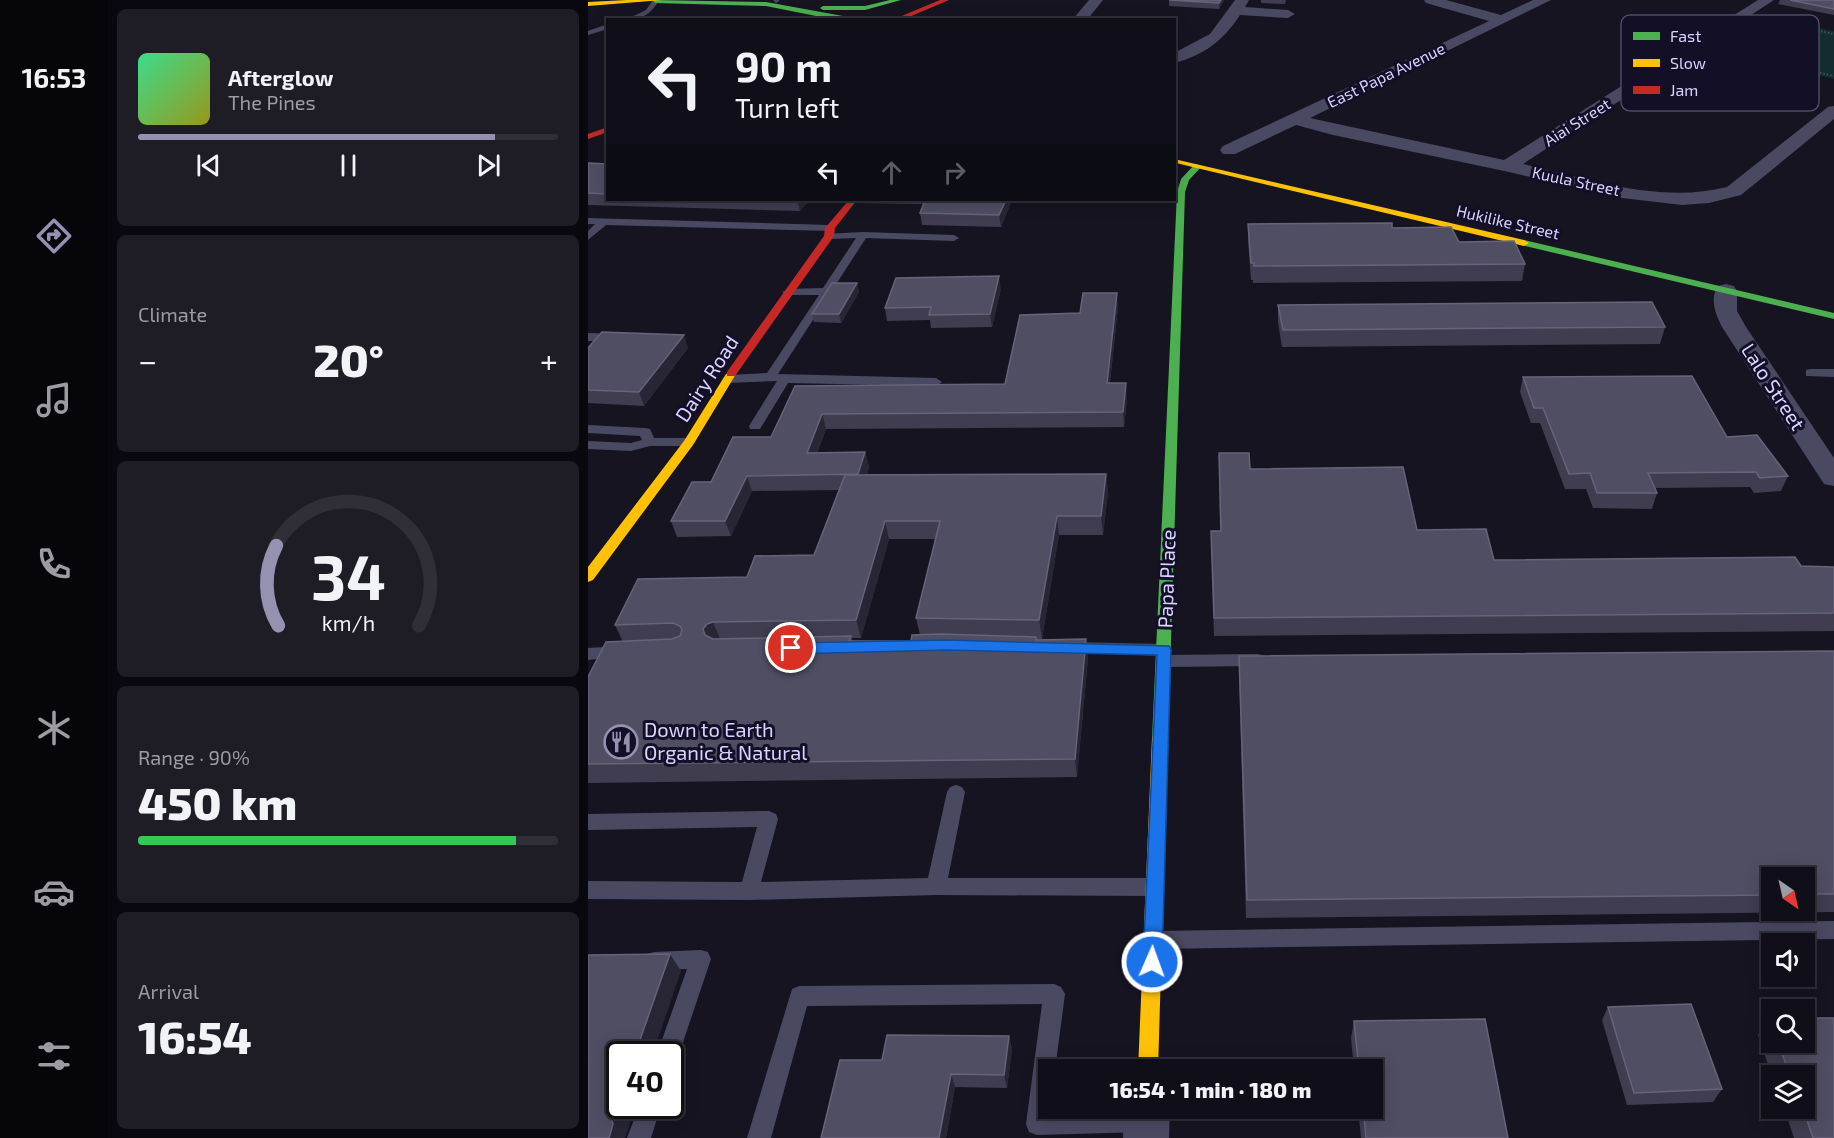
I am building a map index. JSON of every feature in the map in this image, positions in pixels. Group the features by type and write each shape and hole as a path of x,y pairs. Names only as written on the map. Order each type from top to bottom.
{"street":[{"path":"588,4 657,0 766,4 823,14 848,13 853,18"},
{"path":"764,0 776,0 823,14 899,0"},
{"path":"856,18 899,0"},
{"path":"1081,18 1096,0"},
{"path":"1431,0 1502,20"},
{"name":"East Papa Avenue","path":"1229,150 1544,0"},
{"name":"Aiai Street","path":"1744,15 1767,0"},
{"path":"900,18 940,2"},
{"path":"915,18 918,12 940,2"},
{"path":"1176,58 1218,39 1239,6 1288,14"},
{"name":"Aiai Street","path":"1507,166 1621,93"},
{"name":"Kuula Street","path":"1294,119 1507,166 1679,200 1719,197 1734,191 1833,112"},
{"path":"588,137 606,130"},
{"name":"Hukilike Street","path":"1176,161 1834,316"},
{"name":"Papa Place","path":"1148,1059 1181,192 1185,179 1198,166"},
{"name":"Dairy Road","path":"588,577 689,442 728,379 852,201"},
{"name":"Lalo Street","path":"1725,291 1726,311 1734,327 1834,478"}],"lane":[{"path":"632,18 649,10 657,0"},
{"path":"588,33 606,28"},
{"path":"878,213 884,201"},
{"path":"588,220 829,232 863,236 954,238"},
{"path":"588,237 604,221"},
{"path":"755,426 778,377 827,291 863,236"},
{"path":"788,292 827,291"},
{"path":"588,337 635,339"},
{"path":"1810,373 1834,373"},
{"path":"728,379 778,377 936,382"},
{"path":"588,429 645,432 649,442"},
{"path":"588,445 631,447 649,442 689,442"},
{"path":"1050,647 1271,660"},
{"path":"588,654 634,652"},
{"path":"936,886 956,792"},
{"path":"588,822 769,819 749,891"},
{"path":"588,891 749,891 936,886 1156,887"},
{"path":"1153,940 1834,930"},
{"path":"633,961 700,959 672,1041"},
{"path":"759,1138 799,996 1054,994 1036,1131 1146,1123"},
{"path":"639,1138 646,1119"}],"path":[{"path":"1819,31 1834,34"},
{"path":"1819,73 1834,76"}],"green space":[{"path":"1819,28 1834,31 1834,79 1819,76"}],"building":[{"path":"1169,0 1221,0 1219,3"},
{"path":"1790,0 1834,0 1834,9"},
{"path":"588,163 606,164 606,194 588,193"},
{"path":"925,201 1006,201 999,215 920,213"},
{"path":"1392,223 1392,228 1451,227 1459,242 1514,241 1525,264 1254,266 1254,263 1251,263 1248,224"},
{"path":"999,276 990,314 929,315 931,307 885,308 896,278"},
{"path":"832,283 857,283 839,314 812,314"},
{"path":"1083,293 1117,293 1107,383 1126,383 1123,412 822,414 807,453 865,452 858,474 747,476 725,521 671,521 692,482 711,482 733,437 771,437 795,386 1005,384 1020,315 1080,313"},
{"path":"1652,302 1665,327 1283,330 1278,305"},
{"path":"602,332 684,335 639,392 588,390 588,348"},
{"path":"1692,376 1727,437 1757,435 1788,476 1760,478 1756,472 1648,473 1657,493 1597,493 1590,473 1569,474 1543,408 1534,408 1523,377"},
{"path":"1219,453 1249,453 1250,469 1403,467 1417,530 1486,529 1494,560 1795,557 1801,566 1834,567 1834,613 1214,618 1211,531 1221,531"},
{"path":"1106,474 1101,516 1057,516 1039,620 916,618 940,521 885,521 856,620 713,622 707,624 703,629 705,635 713,639 851,636 849,641 911,641 912,635 942,634 1036,637 1036,640 1086,639 1075,759 588,764 588,677 606,642 672,639 680,636 682,630 680,626 673,623 615,625 638,579 747,577 755,556 814,555 845,475"},
{"path":"1834,651 1834,894 1815,894 1815,867 1761,867 1761,895 1247,900 1239,656"},
{"path":"670,954 640,1041 606,1041 606,1119 613,1119 613,1124 609,1138 588,1138 588,955"},
{"path":"1691,1004 1722,1089 1634,1093 1608,1007"},
{"path":"1815,1018 1834,1018 1834,1138 1813,1138 1807,1119 1815,1119 1815,1065 1786,1065 1782,1053 1815,1053"},
{"path":"1485,1019 1508,1138 1366,1138 1364,1119 1383,1119 1383,1059 1358,1059 1354,1021"},
{"path":"887,1035 1009,1036 1004,1075 951,1074 939,1138 821,1138 840,1060 882,1060"}],"traffic: fast":[{"path":"823,8 865,8 898,0"},
{"path":"655,1 766,4 838,18"},
{"path":"1160,738 1181,192 1185,179 1198,166"},
{"path":"1524,243 1834,316"}],"traffic: slow":[{"path":"588,4 660,0"},
{"path":"1176,161 1524,243"},
{"path":"588,577 689,442 731,374"},
{"path":"1148,1059 1160,738"}],"traffic: jam":[{"path":"900,18 946,0"},
{"path":"588,137 606,130"},
{"path":"731,374 829,236 830,228 852,201"}],"place":[{"name":"Down to Earth Organic & Natural","path":"621,742"}],"route":[{"path":"791,648 946,645 1164,650 1152,962"}]}
